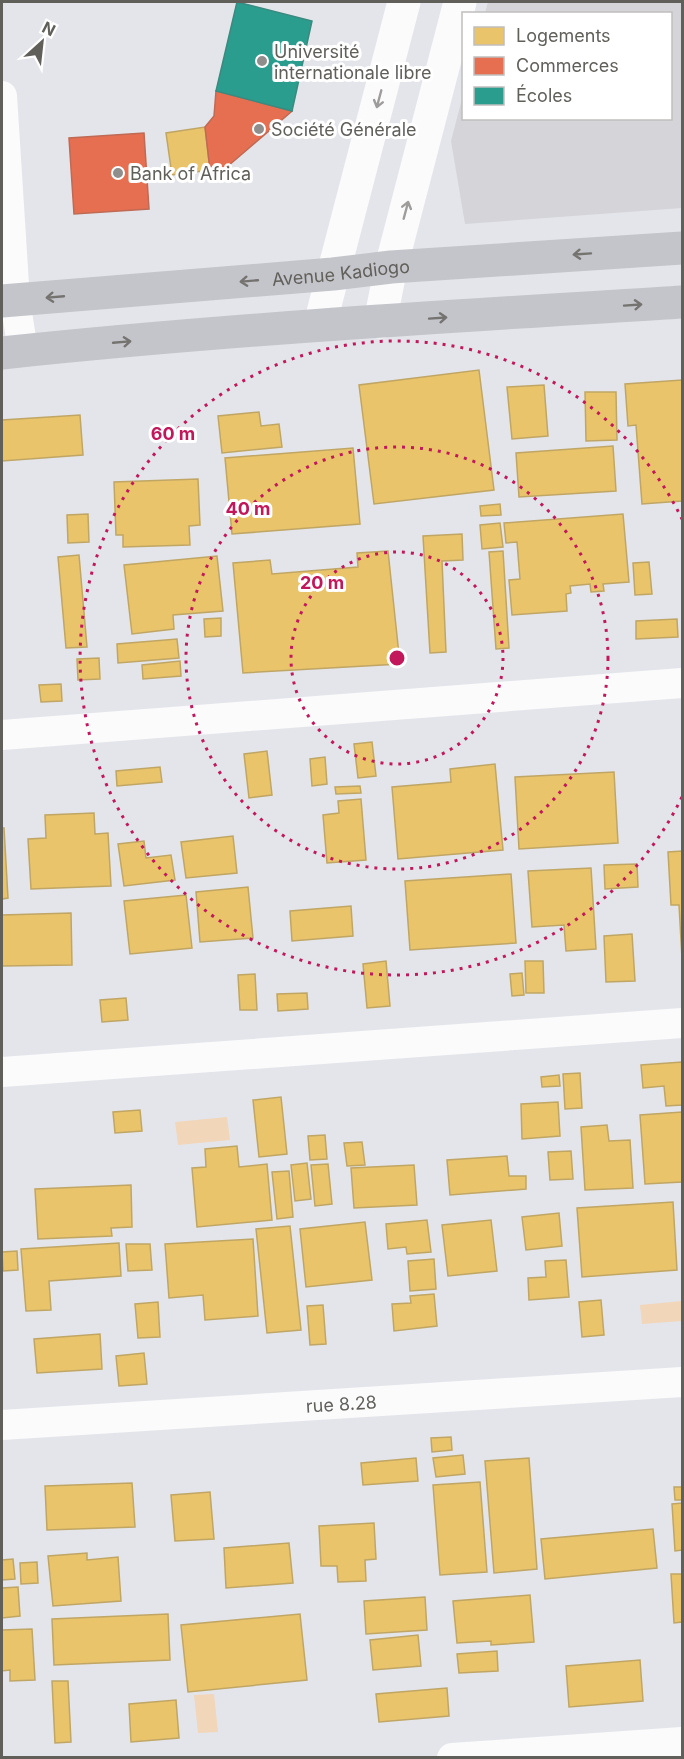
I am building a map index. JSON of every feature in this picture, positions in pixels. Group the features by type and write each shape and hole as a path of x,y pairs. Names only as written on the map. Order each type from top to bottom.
{"highway":[{"name":"Avenue Kadiogo","path":"8,301 333,274 391,267 682,248"},
{"path":"12,352 320,324 682,302"}],"main road":[{"path":"320,324 404,2"},
{"path":"380,322 391,267 460,2"}],"street":[{"path":"2,96 8,301 12,352"},
{"path":"2,735 682,683"},
{"path":"2,1072 682,1023"},
{"name":"rue 8.28","path":"2,1425 682,1382"},
{"path":"452,1758 682,1742"}],"shaded area":[{"path":"488,2 682,2 682,208 465,224 451,141 462,99 462,120 672,120 672,12 485,12"},
{"path":"227,1117 230,1140 178,1145 175,1122"},
{"path":"682,1301 682,1321 642,1324 640,1305"},
{"path":"214,1694 218,1732 198,1733 194,1695"}],"building: Logements":[{"path":"205,127 210,170 172,175 166,133"},
{"path":"479,370 494,490 374,504 359,385"},
{"path":"682,380 682,501 642,504 636,425 628,426 625,384"},
{"path":"544,385 548,436 512,439 507,387"},
{"path":"585,392 616,392 617,440 586,441"},
{"path":"259,412 261,426 279,424 282,447 222,453 218,416"},
{"path":"80,415 83,455 2,461 2,420"},
{"path":"613,446 616,491 519,497 516,453"},
{"path":"353,448 360,524 232,534 225,458"},
{"path":"198,479 200,525 189,526 190,545 123,547 123,535 116,535 114,482"},
{"path":"500,504 501,515 481,516 480,506"},
{"path":"88,514 89,542 68,543 67,515"},
{"path":"623,514 629,582 603,584 604,591 591,592 590,584 570,586 571,593 566,594 567,611 512,615 509,580 520,579 517,542 506,543 504,523"},
{"path":"500,523 503,547 482,549 480,525"},
{"path":"462,534 463,560 442,561 446,652 430,653 423,536"},
{"path":"388,551 400,664 243,673 233,563 270,560 272,574 358,567 357,553"},
{"path":"503,551 509,648 496,649 489,552"},
{"path":"79,555 87,647 66,648 58,557"},
{"path":"217,556 223,611 173,615 174,629 132,634 124,565"},
{"path":"649,562 652,594 635,595 633,563"},
{"path":"221,618 221,636 205,637 204,619"},
{"path":"677,619 678,637 636,639 636,621"},
{"path":"177,639 179,658 118,663 117,644"},
{"path":"99,658 100,679 78,680 77,659"},
{"path":"180,661 181,676 143,679 142,665"},
{"path":"61,684 62,701 41,702 39,685"},
{"path":"372,742 376,776 358,778 354,744"},
{"path":"267,751 272,795 249,798 244,754"},
{"path":"325,757 327,784 312,786 310,759"},
{"path":"495,764 503,850 398,859 392,787 451,782 450,769"},
{"path":"160,767 162,782 117,786 116,771"},
{"path":"614,772 618,843 519,849 515,777"},
{"path":"360,786 361,793 336,794 335,787"},
{"path":"361,799 366,860 327,863 323,815 339,813 338,801"},
{"path":"94,813 95,834 108,833 111,886 31,889 28,839 46,838 45,815"},
{"path":"2,828 4,828 8,898 2,899"},
{"path":"233,836 237,873 186,878 181,842"},
{"path":"144,841 146,858 171,855 175,880 124,886 118,844"},
{"path":"682,851 682,958 679,905 671,905 668,852"},
{"path":"637,864 638,887 605,889 604,865"},
{"path":"591,868 596,949 566,951 564,925 532,927 528,871"},
{"path":"511,874 516,943 410,950 405,881"},
{"path":"248,887 253,938 200,942 196,892"},
{"path":"186,895 192,948 130,954 124,901"},
{"path":"351,906 353,936 292,941 290,911"},
{"path":"71,913 72,965 2,966 2,915"},
{"path":"632,934 635,981 606,982 604,936"},
{"path":"386,961 390,1006 367,1008 363,964"},
{"path":"525,961 543,961 544,993 526,993"},
{"path":"522,973 524,995 512,996 510,974"},
{"path":"255,974 257,1010 240,1010 238,975"},
{"path":"307,993 308,1009 278,1011 277,994"},
{"path":"126,998 128,1020 102,1022 100,1000"},
{"path":"682,1062 682,1105 666,1106 664,1086 643,1088 641,1065"},
{"path":"580,1073 582,1108 565,1109 563,1074"},
{"path":"559,1075 560,1086 542,1087 541,1077"},
{"path":"281,1097 287,1154 259,1157 253,1100"},
{"path":"558,1102 560,1136 522,1139 521,1104"},
{"path":"140,1110 142,1131 115,1133 113,1112"},
{"path":"682,1112 682,1182 645,1184 640,1115"},
{"path":"607,1125 609,1141 630,1140 633,1188 585,1190 581,1127"},
{"path":"325,1135 327,1159 310,1160 308,1136"},
{"path":"362,1142 365,1165 347,1166 344,1143"},
{"path":"237,1146 239,1167 267,1164 272,1220 197,1227 192,1168 206,1167 205,1149"},
{"path":"571,1151 573,1179 550,1180 548,1152"},
{"path":"507,1156 509,1176 526,1176 526,1189 450,1195 447,1160"},
{"path":"307,1163 311,1199 295,1201 291,1165"},
{"path":"328,1164 332,1204 315,1206 311,1165"},
{"path":"414,1165 417,1205 354,1208 351,1168"},
{"path":"289,1171 293,1217 277,1219 272,1172"},
{"path":"131,1185 132,1227 111,1228 112,1236 38,1239 35,1189"},
{"path":"673,1202 677,1270 582,1277 577,1208"},
{"path":"559,1213 562,1246 526,1250 522,1217"},
{"path":"427,1220 431,1252 407,1254 406,1247 388,1249 386,1224"},
{"path":"491,1220 497,1271 448,1276 442,1225"},
{"path":"365,1222 372,1280 306,1287 300,1229"},
{"path":"290,1226 301,1330 267,1333 256,1229"},
{"path":"253,1239 258,1316 205,1320 203,1295 169,1298 165,1244"},
{"path":"119,1243 121,1276 49,1281 51,1310 26,1311 21,1249"},
{"path":"126,1244 150,1244 152,1270 128,1271"},
{"path":"17,1251 18,1270 3,1271 2,1252"},
{"path":"434,1259 436,1289 410,1291 408,1261"},
{"path":"566,1260 569,1297 529,1300 528,1278 546,1277 545,1261"},
{"path":"434,1294 437,1326 394,1331 392,1304 411,1303 410,1296"},
{"path":"601,1300 604,1335 582,1337 579,1302"},
{"path":"158,1302 160,1337 138,1338 135,1304"},
{"path":"323,1305 326,1344 310,1345 307,1306"},
{"path":"100,1334 102,1369 37,1373 34,1339"},
{"path":"144,1353 147,1384 119,1386 116,1356"},
{"path":"451,1437 452,1450 432,1452 431,1438"},
{"path":"463,1455 465,1474 436,1477 433,1458"},
{"path":"416,1458 418,1481 363,1485 361,1463"},
{"path":"529,1458 537,1569 494,1573 485,1461"},
{"path":"480,1482 487,1572 440,1575 433,1485"},
{"path":"132,1483 135,1527 47,1530 45,1486"},
{"path":"674,1487 682,1487 682,1500 675,1500"},
{"path":"210,1492 214,1539 175,1541 171,1495"},
{"path":"682,1503 682,1550 675,1551 672,1504"},
{"path":"374,1523 376,1559 365,1560 366,1581 338,1582 337,1566 321,1566 319,1526"},
{"path":"653,1529 657,1568 545,1579 541,1539"},
{"path":"289,1543 293,1583 226,1588 224,1548"},
{"path":"87,1553 87,1560 118,1557 121,1601 53,1606 48,1556"},
{"path":"13,1559 15,1579 2,1580 2,1560"},
{"path":"37,1562 38,1583 21,1584 20,1563"},
{"path":"671,1574 682,1574 682,1622 674,1623"},
{"path":"18,1587 20,1616 2,1618 2,1588"},
{"path":"530,1595 534,1642 491,1645 491,1641 457,1643 453,1601"},
{"path":"425,1597 427,1630 366,1634 364,1601"},
{"path":"168,1614 170,1660 54,1665 52,1619"},
{"path":"300,1614 307,1680 188,1692 181,1625"},
{"path":"32,1629 35,1680 10,1681 10,1670 2,1671 2,1630"},
{"path":"418,1635 421,1666 373,1670 370,1640"},
{"path":"497,1651 498,1671 459,1673 457,1654"},
{"path":"640,1660 643,1701 569,1707 566,1666"},
{"path":"52,1681 68,1681 71,1742 55,1743"},
{"path":"447,1688 449,1716 379,1722 376,1694"},
{"path":"176,1700 179,1738 131,1742 129,1704"}],"building: Commerces":[{"path":"216,91 292,111 221,172 210,170 205,127 214,116"},
{"path":"144,133 149,209 74,214 69,138"}],"building: Écoles":[{"path":"237,2 312,21 292,111 216,91"}],"place":[{"name":"Université internationale libre","path":"262,61"},
{"name":"Société Générale","path":"259,129"},
{"name":"Bank of Africa","path":"118,173"}]}
